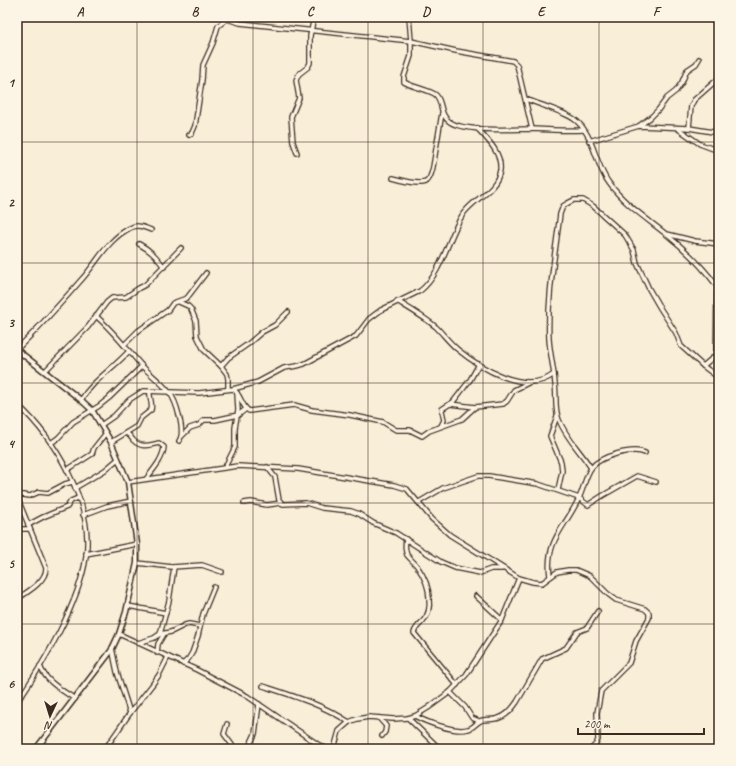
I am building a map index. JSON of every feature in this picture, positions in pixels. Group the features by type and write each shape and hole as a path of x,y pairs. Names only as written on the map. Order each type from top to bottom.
{"street":[{"path":"296,153 293,142 291,117 299,98 296,83 297,76 308,67 310,63 314,17"},
{"path":"409,17 411,56 404,77 404,82 435,94 438,98 442,112 449,121 454,124 477,128 565,131 584,130"},
{"path":"711,17 716,23"},
{"path":"189,135 195,130 203,65 213,43 218,26 226,18 240,23 411,41 513,61 517,65 519,71 532,129"},
{"path":"639,126 658,110 667,98 676,91 687,70 696,64 699,59"},
{"path":"689,128 691,106 694,100 719,78"},
{"path":"526,99 574,120 584,130 604,177 609,184 624,201 691,255 717,286 716,355 703,366"},
{"path":"393,178 414,182 427,181 433,166 442,112"},
{"path":"589,141 639,126 689,128 719,133"},
{"path":"101,425 143,391 208,393 228,389 235,390 258,382 284,368 304,364 356,336 373,316 397,301 420,291 430,282 456,226 464,213 491,188 498,178 500,168 498,155 477,128"},
{"path":"676,128 696,141 719,152"},
{"path":"591,468 583,454 565,432 557,416 554,374 549,340 551,291 560,214 563,206 574,200 583,200 593,206 624,235 634,250 637,263 649,289 676,332 681,346 719,378"},
{"path":"36,749 112,648 119,634 128,606 137,563 137,544 128,482 111,442 92,410 17,350 84,277 107,246 122,233 135,226 151,230"},
{"path":"666,234 695,241 719,244"},
{"path":"139,244 154,254 164,267"},
{"path":"45,371 85,330 107,302 112,298 126,297 145,285 181,248"},
{"path":"124,345 138,331 168,310 173,303 187,298 206,273"},
{"path":"178,301 191,309 196,321 196,336 204,350 221,366 228,379 228,389"},
{"path":"397,301 430,323 456,348 501,377 530,382 542,381 548,379 554,374"},
{"path":"221,366 228,358 262,332 275,325 288,312"},
{"path":"96,316 142,366 170,392 180,419 180,439 187,430 199,425 204,420 215,420 238,416 246,409"},
{"path":"81,400 94,383 129,351"},
{"path":"440,427 444,420 442,410 450,404 470,380 479,364"},
{"path":"51,443 58,438 73,422 109,398 142,366"},
{"path":"450,404 475,407 503,404 507,401 514,390 530,382"},
{"path":"235,390 246,409 253,411 294,405 312,410 350,415 383,422 396,430 410,430 422,436 430,431 462,418 475,407"},
{"path":"225,467 235,447 235,428 238,416 235,390"},
{"path":"111,442 137,426 141,418 151,410 152,405 150,391"},
{"path":"17,404 33,420 51,443 67,470 75,488 86,533 86,554 82,577 75,596 51,649 19,696 17,702"},
{"path":"557,416 550,436 561,462 562,471 558,490"},
{"path":"67,470 93,453 95,447 106,433"},
{"path":"126,433 142,445 149,446 159,443 164,447 162,455 146,479"},
{"path":"550,576 550,558 554,539 579,498 591,468 596,463 623,452 640,450 645,453"},
{"path":"75,488 105,470 118,459"},
{"path":"128,482 225,467 267,467 319,472 394,485 407,489 432,519 443,529 519,578 542,583 550,576 563,570 576,570 590,576 612,598 645,609 649,613 649,618 636,641 629,663 601,690 597,713 598,740 591,749"},
{"path":"267,467 275,477 281,503"},
{"path":"419,502 443,488 484,476 493,476 538,484 579,498 589,505 636,476 656,482"},
{"path":"17,598 35,585 46,572 43,558 17,499 23,494 30,496 39,492 48,493 72,482"},
{"path":"17,529 29,527 43,516 67,507 71,501 78,498"},
{"path":"83,516 108,506 131,501"},
{"path":"244,503 252,502 267,505 301,503 322,508 350,511 406,539 441,562 460,569 480,573 491,569 503,569"},
{"path":"406,539 405,549 407,554 417,566 425,580 430,598 428,612 424,620 415,629 414,633 457,685"},
{"path":"86,554 137,544"},
{"path":"137,563 174,567 202,565 222,572"},
{"path":"158,652 158,644 162,634 174,567"},
{"path":"334,749 340,731 349,722 363,718 393,719 415,716 450,692 466,675 502,620 519,578"},
{"path":"183,664 192,653 203,614 214,587"},
{"path":"476,596 502,620"},
{"path":"128,606 166,613"},
{"path":"415,716 437,725 462,730 469,729 479,721 498,719 509,712 517,702 542,659 566,648 577,632 587,628 598,611"},
{"path":"138,643 185,625 193,624 200,626"},
{"path":"119,634 241,693 327,749"},
{"path":"112,648 117,672 130,713"},
{"path":"105,749 159,675 168,657"},
{"path":"40,666 45,677 75,699"},
{"path":"263,686 323,706 349,722"},
{"path":"450,692 465,706 470,716 479,721"},
{"path":"248,749 255,734 259,704"},
{"path":"379,718 386,726 385,732 382,736"},
{"path":"408,718 440,749"},
{"path":"227,724 224,734 235,749"}]}
